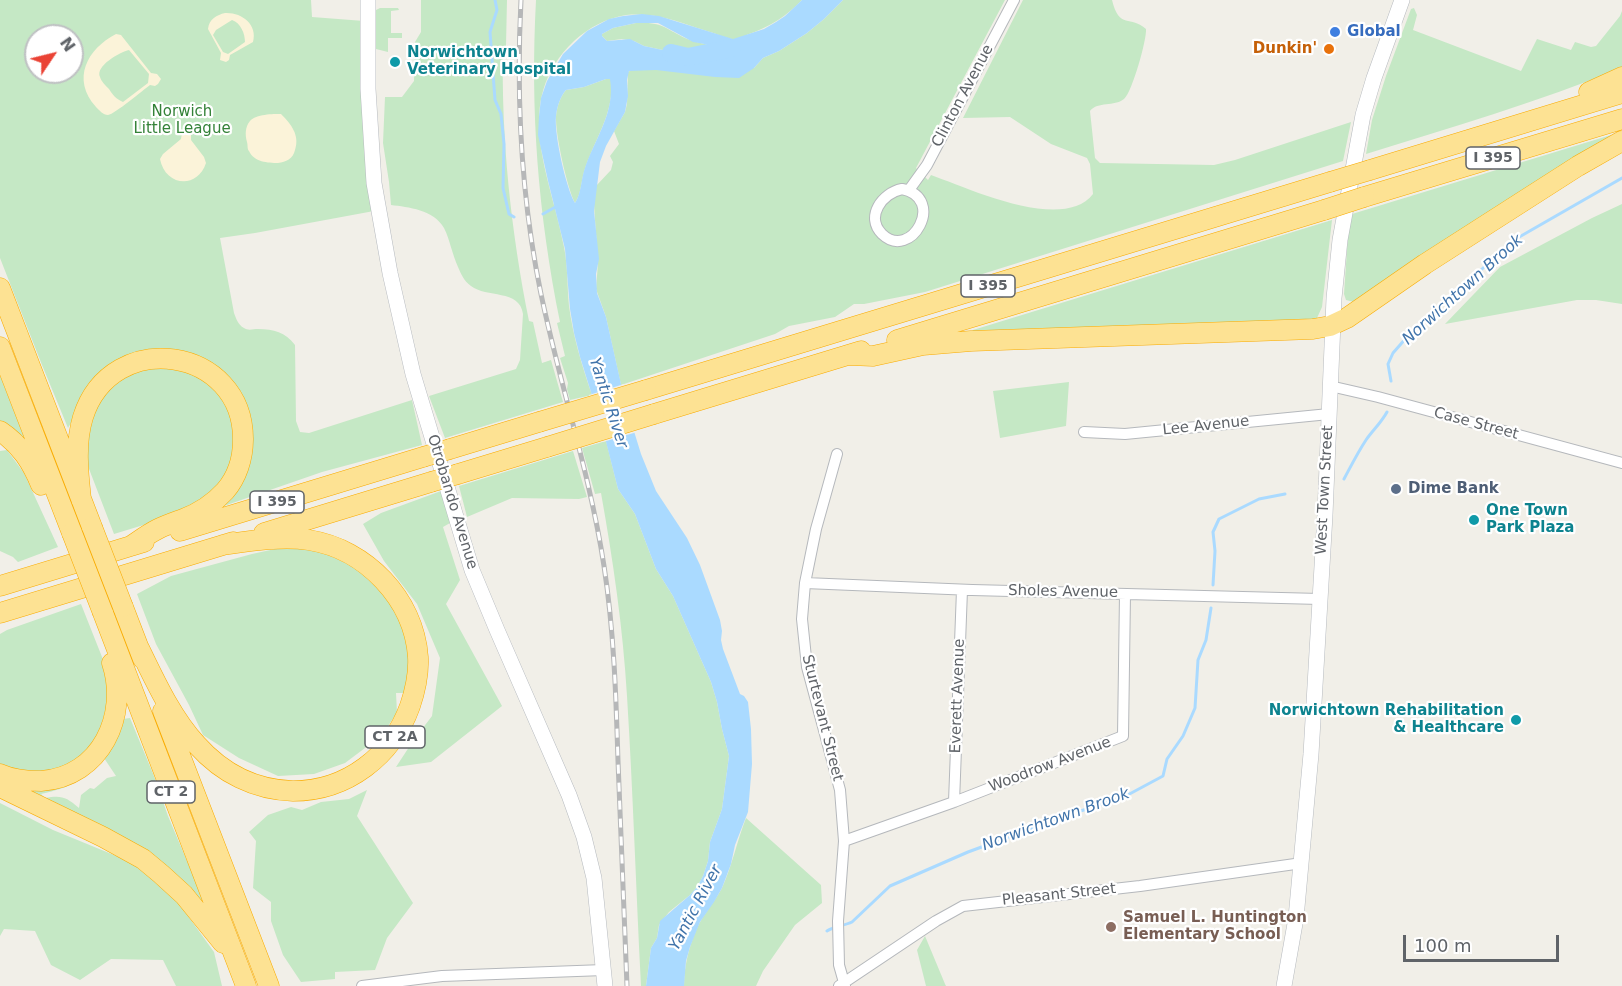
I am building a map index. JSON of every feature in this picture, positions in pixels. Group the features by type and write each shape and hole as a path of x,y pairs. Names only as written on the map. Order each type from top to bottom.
{"highway":[{"path":"1493,132 1521,114 1555,104 1622,77"},
{"name":"I 395","path":"0,586 1622,93"},
{"name":"I 395","path":"0,613 1622,119"},
{"path":"849,355 876,356 923,345 978,340 1313,329 1333,325 1552,182 1622,141"},
{"name":"CT 2","path":"0,288 269,986"},
{"name":"CT 2","path":"0,346 246,986"},
{"path":"81,499 78,454 83,418 93,395 113,374 138,361 166,358 193,365 220,382 235,404 242,427 241,459 231,482 205,508 185,519 159,528 131,546"},
{"path":"0,431 16,443 22,451 32,465 42,487 70,527"},
{"name":"CT 2A","path":"139,648 165,698 192,739 219,765 245,781 284,790 318,788 357,773 390,743 411,704 417,677 418,657 409,619 400,600 386,583 370,567 359,560 332,546 312,541 276,540 223,545"},
{"path":"0,578 28,578"},
{"path":"0,625 67,593"},
{"path":"0,774 27,781 61,777 81,767 102,746 114,720 117,698 114,670 105,641 104,616"},
{"path":"0,787 116,844 151,865 184,895 237,963"}],"street":[{"name":"Otrobando Avenue","path":"368,0 368,89 374,183 390,273 413,374 472,570 569,795 584,837 594,878 605,986"},
{"name":"Clinton Avenue","path":"909,190 927,165 1014,0"},
{"name":"West Town Street","path":"1284,986 1296,918 1311,754 1333,325 1340,240 1363,115 1402,0"},
{"path":"902,189 909,190 918,196 921,202 923,218 921,225 910,238 904,241 891,240 877,227 878,206 887,194 902,189"},
{"name":"Case Street","path":"1330,386 1622,463"},
{"name":"Lee Avenue","path":"1084,432 1125,434 1329,414"},
{"name":"Sturtevant Street","path":"837,454 816,529 805,583 802,619 807,667 840,790 844,842 838,927 839,965 843,985"},
{"name":"Sholes Avenue","path":"805,583 962,590 1320,599"},
{"name":"Everett Avenue","path":"954,802 962,590"},
{"name":"Woodrow Avenue","path":"844,842 1123,736 1125,594"},
{"name":"Pleasant Street","path":"843,985 936,921 963,906 1140,886 1302,863"},
{"path":"362,986 442,976 604,970"}],"green space":[{"name":"Norwich Little League","path":"0,0 311,0 312,17 364,21 374,211 220,238 234,313 239,323 247,329 279,332 295,345 296,421 300,432 309,433 412,400 422,445 322,472 221,507 240,478 236,397 151,351 80,407 68,428 0,258"},
{"path":"421,0 507,0 503,81 512,219 529,321 533,322 542,363 551,360 563,402 445,438 429,396 516,369 520,360 523,314 521,306 509,297 477,290 466,282 444,228 434,217 420,210 391,205 383,143 385,97 402,97 414,81 415,42 421,32"},
{"path":"536,0 802,0 771,24 734,39 649,15 619,16 598,24 579,36 555,64 544,89 539,114 540,140 564,247 573,328 592,395 570,400 568,383 560,358 565,356 557,323 560,322 541,201 534,82"},
{"path":"843,0 1005,0 916,168 928,180 931,175 991,197 1038,209 1060,209 1079,205 1093,194 1090,164 1087,158 1051,144 1010,117 963,118 1023,0 1112,0 1122,19 1146,29 1138,66 1127,95 1116,103 1097,106 1090,111 1095,158 1100,163 1214,165 1351,122 1343,161 925,292 854,304 835,317 789,326 775,334 621,385 606,317 596,289 598,263 594,205 596,186 611,170 613,162 610,156 619,144 614,131 627,104 628,72 636,67 754,68 763,58 779,51 807,33"},
{"path":"398,8 399,10 391,11 391,33 402,33 402,38 388,38 388,52 376,49 376,10"},
{"path":"1414,8 1417,15 1413,30 1521,71 1537,39 1571,50 1575,42 1591,47 1596,46 1622,11 1622,68 1527,103 1366,154 1372,120 1386,76 1411,9"},
{"path":"636,23 659,25 690,40 713,47 712,50 704,55 691,56 644,46 634,41 622,39 607,41 602,36 613,28"},
{"path":"611,79 607,116 588,161 575,203 559,147 557,109 566,90 584,87"},
{"path":"1611,135 1613,141 1354,302 1346,300 1344,294 1348,235 1352,214"},
{"path":"1622,204 1622,304 1577,300 1445,324 1500,267"},
{"path":"1332,220 1322,307 1313,321 971,333 973,330"},
{"path":"177,366 211,383 230,409 237,448 222,485 183,513 114,534 86,461 91,417 110,386 140,368"},
{"path":"0,375 26,442 0,423"},
{"path":"1069,382 1066,426 1000,438 993,391"},
{"path":"606,441 618,489 635,514 656,569 673,596 711,682 729,756 722,809 710,842 708,861 703,876 690,895 669,912 659,925 657,938 651,948 646,986 641,986 629,732 620,620 601,493 595,494 582,448"},
{"path":"7,450 24,473 58,547 18,562 0,551 0,451"},
{"path":"573,451 587,497 579,499 512,498 467,517 459,486"},
{"path":"441,491 450,523 443,527 460,580 446,604 502,706 431,762 396,767 432,716 440,658 417,604 384,561 363,524 381,513"},
{"path":"284,547 314,549 360,569 394,602 412,650 407,693 396,693 397,713 381,736 345,763 314,774 278,776 239,758 203,735 156,644 137,594 171,576"},
{"path":"81,604 104,662 110,692 99,735 83,755 61,769 38,774 0,768 0,634"},
{"path":"130,718 206,906 195,902 15,784 33,786 117,734 123,719","holes":["104,758 116,776 107,778 94,789 90,788 81,795 79,808 63,798 45,798 41,794 76,782"]},
{"path":"367,790 357,816 413,903 387,938 375,970 335,972 335,979 301,982 283,955 271,921 271,902 253,888 256,841 249,832 268,815 291,807 302,810 321,802 349,799"},
{"path":"0,803 53,830 131,862 175,898 214,952 222,986 176,986 163,960 111,959 80,980 51,965 35,931 4,929 0,936"},
{"path":"746,818 821,885 822,903 795,925 763,971 756,986 684,986 686,962 693,938 699,924 722,888"},
{"path":"925,936 946,986 926,986 917,950"}],"sand":[{"path":"231,13 247,20 254,36 253,42 230,55 226,62 220,60 221,53 208,29 216,16","holes":["232,20 242,29 245,42 228,54 223,52 213,35 216,30"]},
{"path":"116,34 121,35 151,73 157,74 161,79 158,84 150,85 112,114 104,114 88,96 84,86 86,66 90,56","holes":["129,50 149,74 148,83 123,102 115,97 99,73 109,60"]},
{"path":"281,114 295,135 296,145 293,156 281,163 270,163 254,158 248,149 246,128 248,123 260,116"},
{"path":"187,132 191,135 191,140 206,163 196,178 182,181 168,175 160,159 181,139 182,133"}],"water":[{"path":"802,0 843,0 807,33 779,51 763,58 754,68 739,78 656,70 629,71 625,112 600,162 594,211 599,259 596,274 597,293 606,317 625,402 641,454 656,491 687,538 700,565 720,620 723,649 740,694 748,702 751,729 752,764 748,812 722,888 700,922 690,947 686,961 684,986 646,986 651,948 657,938 660,921 690,895 703,876 708,861 710,842 722,809 729,756 711,682 673,596 656,569 635,514 618,489 580,357 570,309 565,249 538,135 541,98 547,81 563,54 587,31 609,19 642,14 659,16 733,39 764,29 785,16","holes":["636,23 658,23 693,42 713,47 704,54 691,56 644,46 630,39 607,41 602,36 613,28","610,79 610,104 584,171 580,192 575,203 568,186 559,147 557,109 566,90 584,87"]}],"pier":[{"path":"624,384 637,432 603,442 589,395"}],"waterway":[{"path":"495,0 497,10 490,32 495,100 501,114 504,144 503,188 509,214 514,217"},
{"name":"Yantic River","path":"671,53 688,57 732,48"},
{"name":"Norwichtown Brook","path":"1391,381 1388,364 1393,353 1407,337 1514,240 1622,178"},
{"path":"543,214 557,206"},
{"name":"Norwichtown Brook","path":"1344,479 1363,445 1387,412"},
{"name":"Norwichtown Brook","path":"1213,585 1215,551 1213,532 1219,519 1259,499 1285,494"},
{"name":"Norwichtown Brook","path":"827,931 852,922 890,886 968,852 1122,798 1163,776 1167,759 1183,736 1195,708 1198,660 1206,640 1211,608"}],"railway":[{"path":"521,0 520,111 525,184 534,258 598,532 610,615 627,986"}],"place":[{"name":"Global","path":"1335,32"},
{"name":"Dunkin'","path":"1329,49"},
{"name":"Norwichtown Veterinary Hospital","path":"395,62"},
{"name":"Dime Bank","path":"1396,489"},
{"name":"One Town Park Plaza","path":"1474,520"},
{"name":"Norwichtown Rehabilitation & Healthcare","path":"1516,720"},
{"name":"Samuel L. Huntington Elementary School","path":"1111,927"}]}
